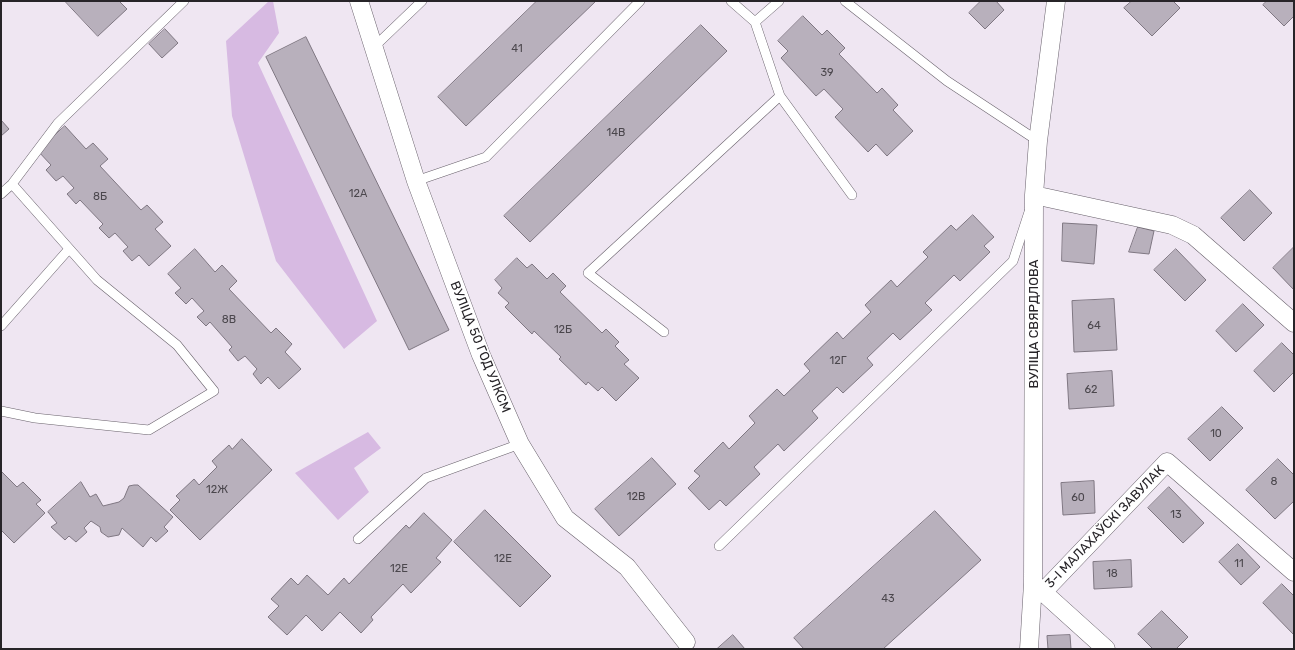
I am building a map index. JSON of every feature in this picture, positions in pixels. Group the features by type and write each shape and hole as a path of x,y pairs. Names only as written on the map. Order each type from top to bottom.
{"street":[{"name":"ВУЛІЦА 50 ГОД УЛКСМ","path":"359,1 416,181 481,355 520,444 565,518 628,567 684,645"},
{"name":"ВУЛІЦА СВЯРДЛОВА","path":"1029,649 1038,588 1034,195 1038,142 1056,1"},
{"path":"1034,195 1172,225 1193,234 1294,323"},
{"name":"3-І МАЛАХАЎСКІ ЗАВУЛАК","path":"1038,588 1167,462 1294,572"},
{"path":"1038,588 1106,649"}],"lane":[{"path":"1,194 12,184 58,123 184,1"},
{"path":"374,47 422,1"},
{"path":"416,181 486,157 640,1"},
{"path":"731,1 756,22 780,96 852,195"},
{"path":"756,22 779,1"},
{"path":"845,1 947,81 1038,142"},
{"path":"664,332 588,273 780,96"},
{"path":"1,411 35,418 149,430 214,391 177,345 97,280 12,184"},
{"path":"719,546 1013,261 1034,195"},
{"path":"1,326 70,249"},
{"path":"358,539 426,478 520,444"}],"shaded area":[{"path":"269,1 273,1 279,33 258,63 377,321 344,349 276,261 232,116 226,41"},
{"path":"368,432 381,448 354,468 369,492 338,520 295,473"}],"building":[{"path":"65,1 119,1 127,9 98,36"},
{"path":"537,1 596,1 466,126 438,97"},
{"path":"981,1 996,1 1004,10 985,29 969,13"},
{"path":"1132,1 1173,1 1180,8 1152,36 1124,8"},
{"path":"1267,1 1294,1 1294,16 1284,26 1263,5"},
{"path":"803,16 822,35 827,30 845,48 839,54 877,93 882,88 898,105 893,110 913,131 887,156 876,144 868,152 835,117 843,109 824,89 816,96 781,58 788,51 778,41"},
{"path":"701,25 727,51 530,242 504,216"},
{"path":"165,29 178,43 162,58 149,44"},
{"path":"306,37 449,330 409,350 266,57"},
{"path":"1,120 9,129 1,136"},
{"path":"65,126 86,149 93,143 108,159 100,166 141,210 147,205 163,222 155,229 171,246 149,266 139,255 132,261 123,251 128,247 115,233 109,238 99,228 103,224 80,200 76,204 67,194 74,188 63,176 56,181 46,170 51,165 38,151"},
{"path":"1250,190 1272,213 1244,241 1221,218"},
{"path":"973,215 994,237 984,246 990,252 960,281 954,275 925,303 932,310 900,340 893,333 867,358 873,365 843,393 837,387 812,411 818,418 784,451 778,444 754,467 760,474 726,506 720,500 709,510 688,488 700,476 694,471 723,442 729,449 755,423 749,416 777,389 784,396 810,371 804,364 837,332 843,339 871,312 865,305 891,280 897,287 928,257 923,252 951,225 956,230"},
{"path":"1063,223 1097,225 1094,264 1062,261"},
{"path":"1138,227 1154,231 1149,254 1129,252"},
{"path":"1294,247 1294,290 1273,268"},
{"path":"195,249 215,272 222,265 237,281 229,289 271,333 276,328 292,344 285,352 301,369 279,389 268,377 261,384 253,374 257,369 245,356 238,361 229,350 232,347 210,322 206,326 197,317 204,311 192,298 186,304 175,293 181,288 168,274"},
{"path":"1176,249 1206,280 1185,301 1154,270"},
{"path":"517,258 527,268 532,264 547,279 553,273 566,286 560,292 602,333 606,329 619,342 615,346 629,360 624,364 639,378 616,401 602,387 598,391 588,382 586,385 559,359 561,357 534,331 532,334 505,307 509,303 498,293 502,288 495,280"},
{"path":"1114,299 1117,350 1074,352 1072,301"},
{"path":"1243,304 1264,325 1236,352 1216,331"},
{"path":"1282,343 1294,355 1294,372 1274,392 1254,371"},
{"path":"1112,371 1114,406 1069,409 1067,374"},
{"path":"1222,407 1243,428 1210,461 1188,439"},
{"path":"242,439 272,470 200,540 170,510 180,500 176,496 194,479 199,485 217,467 212,461 229,445 232,449"},
{"path":"652,458 676,484 619,536 595,509"},
{"path":"1278,459 1294,475 1294,501 1275,519 1246,490"},
{"path":"1,471 17,487 23,482 41,500 36,504 45,513 14,543 1,530"},
{"path":"1094,481 1095,513 1063,515 1061,483"},
{"path":"81,482 90,497 96,494 103,506 119,502 124,498 129,486 138,485 173,517 164,527 168,531 156,542 151,537 143,547 122,528 119,535 108,537 101,532 100,527 91,521 84,528 87,532 76,542 69,536 65,540 51,527 57,523 48,512"},
{"path":"1169,487 1204,523 1183,543 1148,508"},
{"path":"485,510 551,576 520,607 454,542"},
{"path":"935,511 981,560 883,649 804,649 794,638"},
{"path":"424,513 452,540 436,558 441,562 411,593 403,584 371,617 373,620 361,633 340,612 322,631 306,615 287,635 268,617 279,606 271,599 291,578 298,585 307,575 328,595 344,578 349,584 406,525 409,528"},
{"path":"1238,544 1260,567 1241,585 1219,562"},
{"path":"1131,560 1132,587 1094,589 1093,562"},
{"path":"1282,584 1294,596 1294,635 1263,603"},
{"path":"1162,611 1188,637 1176,649 1153,649 1138,634"},
{"path":"733,635 745,649 717,649"},
{"path":"1070,635 1071,649 1048,649 1047,636"}]}
